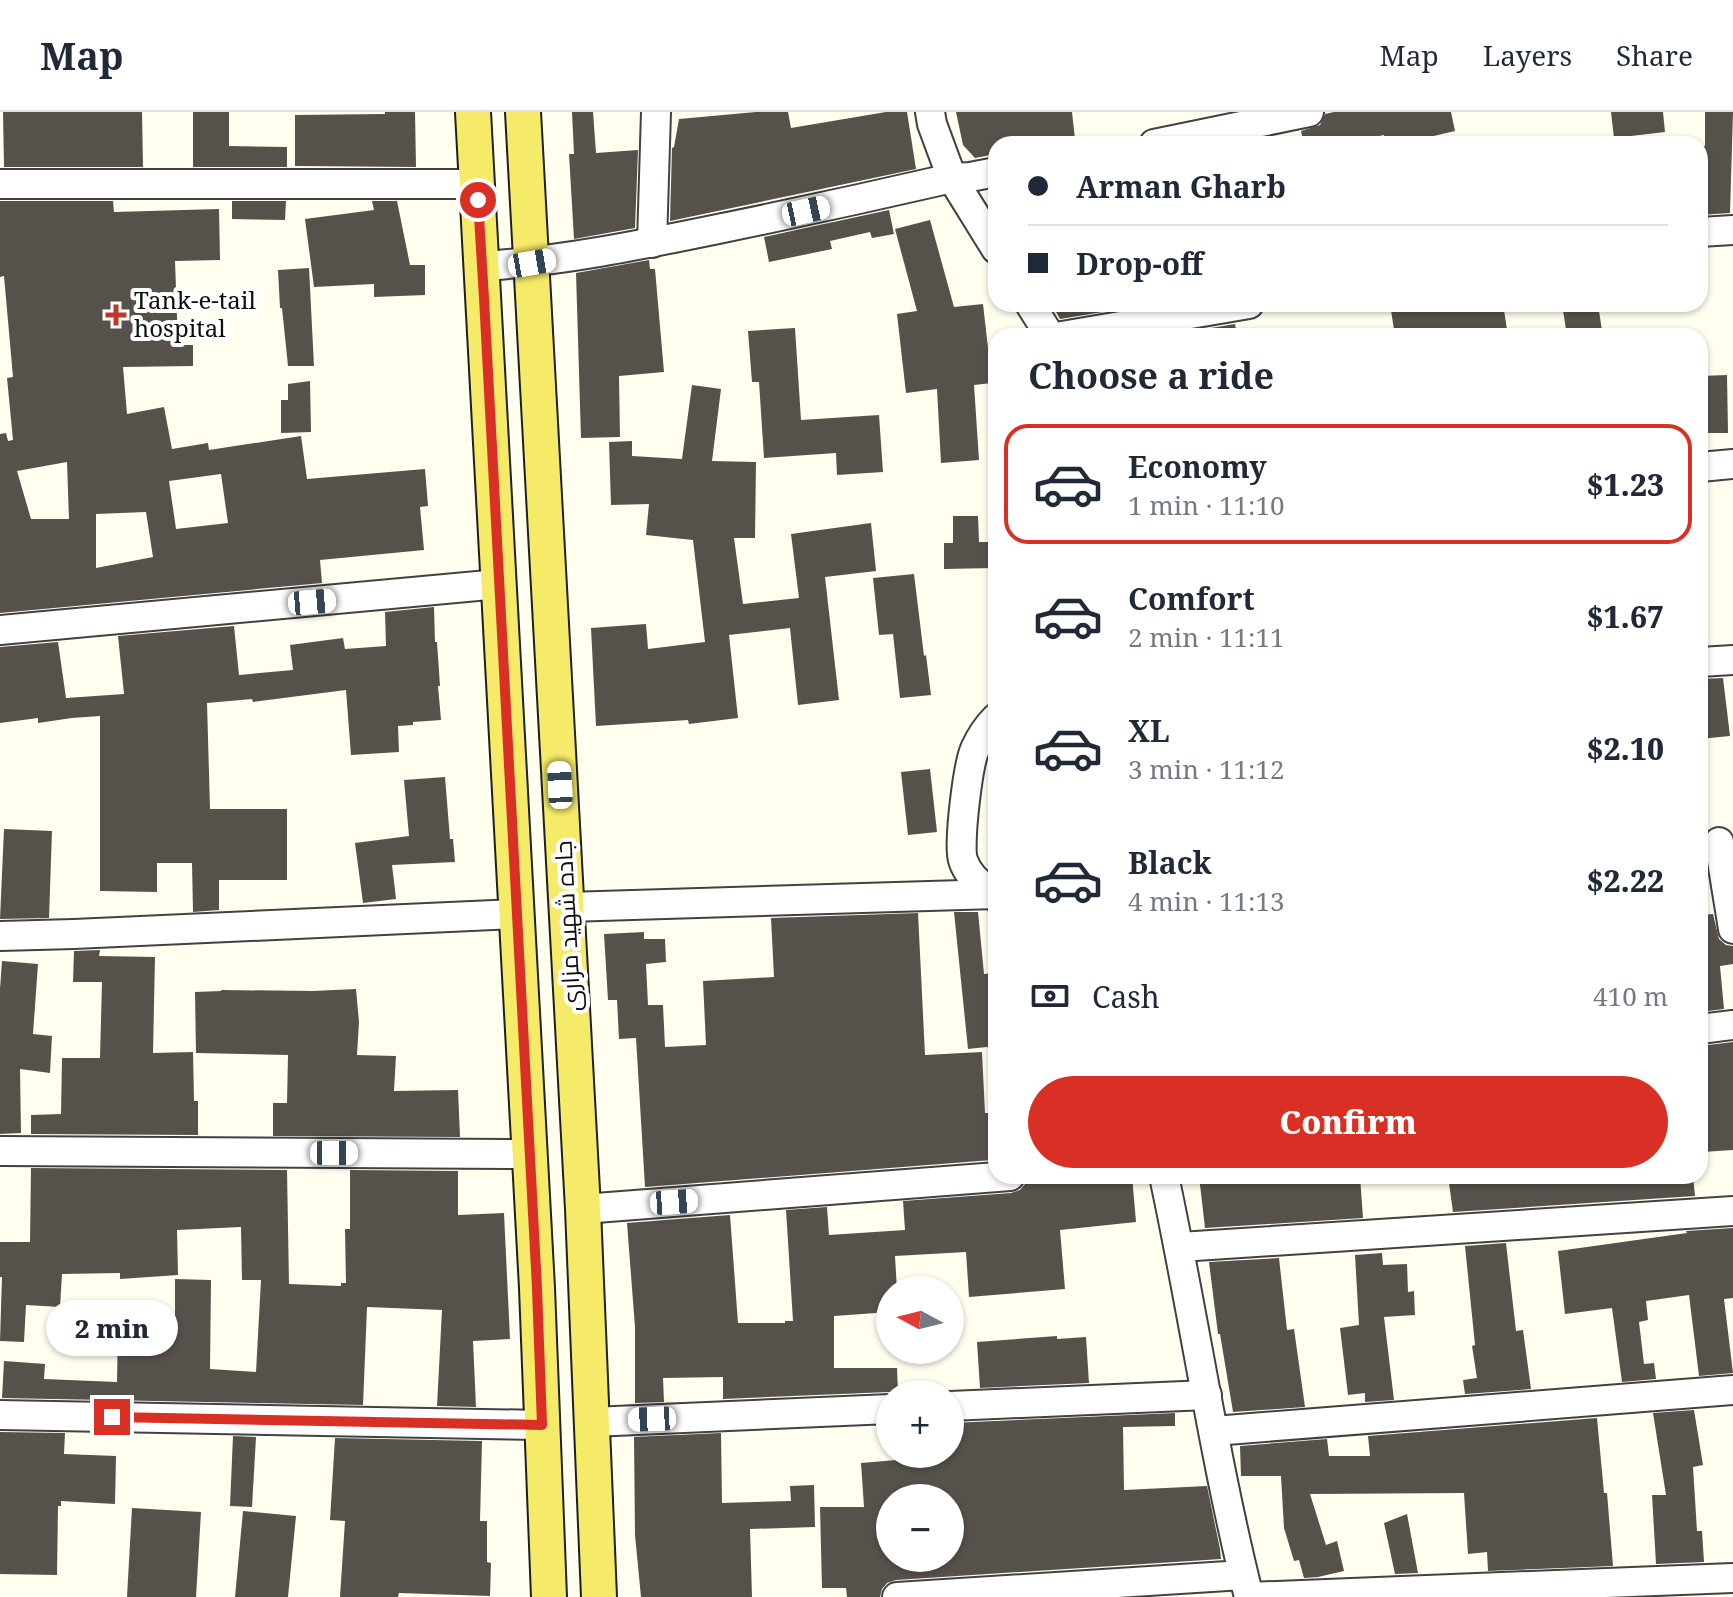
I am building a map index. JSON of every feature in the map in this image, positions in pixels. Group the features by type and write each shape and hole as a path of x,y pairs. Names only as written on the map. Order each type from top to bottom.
{"main road":[{"path":"473,112 530,1154 549,1597"},
{"name":"جاده شهید مزاری","path":"523,112 583,1209 599,1597"}],"street":[{"path":"652,243 656,112"},
{"path":"930,112 952,178 988,236"},
{"path":"1193,136 1309,112"},
{"path":"483,266 532,263 652,243 952,178 988,174"},
{"path":"0,184 476,184"},
{"path":"1708,232 1733,230"},
{"path":"1109,328 1202,312"},
{"path":"1708,466 1733,464"},
{"path":"0,630 499,584"},
{"path":"1708,662 1733,660"},
{"path":"988,727 974,751 960,839 963,860 973,879 988,890"},
{"path":"1717,842 1733,929"},
{"path":"567,907 988,895"},
{"path":"0,936 517,914"},
{"path":"1708,1028 1733,1025"},
{"path":"0,1151 530,1154"},
{"path":"583,1209 988,1178"},
{"path":"1166,1184 1247,1590"},
{"path":"1180,1247 1733,1211"},
{"path":"1214,1431 1733,1390"},
{"path":"964,1405 1207,1395"},
{"path":"592,1422 876,1410"},
{"path":"0,1415 542,1425"},
{"path":"897,1597 1733,1578"}],"building":[{"path":"3,112 142,112 143,167 4,167"},
{"path":"193,112 229,112 229,146 287,147 287,167 193,167"},
{"path":"415,112 416,167 295,166 295,115"},
{"path":"572,112 593,112 596,153 638,150 635,228 574,239 569,154 574,154"},
{"path":"788,112 791,128 886,112 907,112 916,169 670,221 672,148 679,119"},
{"path":"956,112 1072,112 1075,136 988,136 988,156 975,158 963,145"},
{"path":"1451,112 1455,131 1433,136 1302,136 1301,131 1320,125 1325,114"},
{"path":"1611,112 1663,112 1665,132 1614,136"},
{"path":"1705,112 1733,112 1730,213 1708,214 1708,136 1705,136"},
{"path":"0,201 113,201 114,212 219,209 220,260 175,261 178,345 193,345 193,366 123,367 127,414 164,407 172,449 208,443 209,450 301,436 307,479 425,469 428,506 420,507 424,550 320,560 322,583 0,613 0,434 6,433 8,441 13,440 7,378 13,377 4,276 0,277","holes":["67,462 69,519 31,519 17,471","221,474 228,523 176,529 169,481","146,512 153,557 96,568 96,514"]},
{"path":"232,201 286,201 285,220 232,219"},
{"path":"372,201 397,201 410,265 425,265 425,295 374,297 374,284 314,287 305,219 374,210"},
{"path":"889,210 894,234 872,238 870,232 830,241 832,249 769,262 764,237"},
{"path":"930,220 954,307 983,304 988,383 974,385 979,460 941,463 937,389 906,393 897,314 917,311 895,229"},
{"path":"649,260 650,269 655,269 664,372 619,376 620,437 581,438 576,273"},
{"path":"309,268 314,366 288,366 278,270"},
{"path":"1056,312 1103,312 1060,319"},
{"path":"1391,312 1504,312 1507,328 1394,328"},
{"path":"1563,312 1599,312 1602,328 1566,328"},
{"path":"1235,324 1236,328 1211,328"},
{"path":"795,328 801,420 879,415 883,472 837,475 836,453 764,458 759,382 752,382 748,331"},
{"path":"1727,375 1728,433 1708,433 1708,376"},
{"path":"310,381 311,432 281,433 281,400 288,400 288,384"},
{"path":"692,385 721,389 712,461 756,462 755,538 734,538 743,604 799,598 791,534 871,523 876,571 825,577 839,700 798,705 790,628 729,635 738,718 689,724 688,720 596,726 591,628 646,624 648,649 705,642 693,540 646,535 649,504 611,505 609,442 632,441 632,456 682,459"},
{"path":"953,516 978,516 979,542 988,542 988,568 944,569 944,543 953,543"},
{"path":"914,574 931,695 900,698 893,634 879,635 873,578"},
{"path":"434,607 441,720 398,726 399,752 351,755 346,690 253,702 252,699 207,703 210,809 287,809 287,880 219,880 219,910 193,912 192,863 157,863 157,892 100,891 100,716 38,723 38,718 0,723 0,647 58,642 66,698 124,694 118,636 234,626 239,675 293,670 290,645 343,638 345,649 386,646 385,612"},
{"path":"1723,678 1730,736 1708,738 1708,679"},
{"path":"930,769 937,832 908,835 901,772"},
{"path":"445,777 455,862 392,865 396,899 363,903 355,843 409,836 404,780"},
{"path":"4,829 52,831 49,918 0,919"},
{"path":"954,912 978,912 984,974 988,974 988,1047 968,1049"},
{"path":"918,913 925,1055 982,1052 985,1113 988,1113 988,1160 645,1187 636,1038 619,1039 617,1000 608,1000 604,934 644,932 644,939 665,939 666,962 646,964 648,1005 663,1005 665,1047 706,1045 703,981 774,977 771,918"},
{"path":"1708,914 1713,914 1719,939 1733,946 1733,964 1720,966 1724,1009 1708,1011"},
{"path":"100,950 99,956 155,957 153,1053 193,1052 198,1135 31,1134 31,1115 61,1114 62,1058 100,1058 102,982 73,982 74,951"},
{"path":"2,961 38,964 33,1034 52,1036 50,1073 20,1069 21,1133 0,1134"},
{"path":"356,989 359,1022 357,1055 396,1056 394,1091 458,1090 460,1137 273,1136 273,1103 287,1103 288,1055 196,1053 195,992"},
{"path":"1733,1042 1733,1150 1708,1152 1708,1045"},
{"path":"31,1168 287,1170 289,1284 341,1286 341,1283 346,1283 345,1229 350,1229 350,1170 458,1171 458,1215 504,1213 510,1339 473,1341 476,1407 437,1406 442,1310 367,1307 363,1405 2,1398 4,1361 45,1364 44,1379 117,1382 118,1324 175,1325 175,1279 211,1280 210,1369 256,1372 261,1280 242,1280 241,1227 177,1230 178,1275 120,1279 120,1273 62,1274 60,1307 26,1305 24,1342 0,1341 0,1242 30,1242"},
{"path":"1025,1184 1133,1184 1136,1222 1060,1230 1065,1289 969,1297 966,1252 895,1256 896,1276 876,1276 876,1313 834,1316 834,1368 897,1368 897,1380 876,1380 876,1393 723,1399 723,1377 663,1378 664,1402 635,1403 635,1327 627,1223 730,1215 738,1323 785,1323 793,1321 786,1210 827,1207 829,1235 905,1230 903,1201 1011,1193"},
{"path":"1200,1184 1361,1184 1363,1218 1205,1228"},
{"path":"1449,1184 1694,1184 1695,1196 1453,1212"},
{"path":"1733,1228 1733,1298 1724,1299 1733,1373 1699,1376 1689,1295 1646,1301 1648,1320 1639,1322 1644,1364 1654,1363 1656,1379 1622,1382 1612,1308 1565,1314 1558,1251 1686,1231"},
{"path":"1506,1243 1516,1331 1523,1330 1531,1389 1465,1394 1463,1380 1477,1378 1465,1246"},
{"path":"1382,1253 1383,1265 1407,1264 1408,1292 1414,1291 1415,1315 1384,1317 1394,1400 1365,1402 1365,1393 1348,1395 1340,1328 1359,1325 1355,1255"},
{"path":"1279,1258 1287,1330 1294,1329 1305,1407 1233,1412 1218,1334 1209,1262"},
{"path":"1057,1336 1057,1339 1086,1337 1089,1383 980,1388 977,1342"},
{"path":"1694,1410 1703,1465 1693,1467 1697,1531 1702,1531 1704,1562 1656,1564 1652,1495 1666,1495 1653,1413"},
{"path":"1175,1413 1175,1426 1123,1427 1124,1490 1207,1486 1221,1559 896,1580 887,1583 880,1597 847,1597 846,1588 822,1588 820,1507 864,1507 861,1463 876,1462 876,1468 964,1468 964,1422"},
{"path":"1597,1418 1613,1566 1488,1571 1487,1552 1468,1554 1464,1493 1310,1494 1326,1545 1337,1541 1344,1571 1304,1578 1299,1560 1294,1561 1284,1528 1281,1476 1241,1476 1240,1446 1327,1439 1329,1456 1370,1456 1368,1436"},
{"path":"0,1432 65,1433 64,1454 116,1456 115,1504 61,1501 61,1506 58,1506 57,1575 0,1574"},
{"path":"721,1433 722,1503 791,1501 790,1486 814,1485 815,1527 750,1529 752,1597 641,1597 635,1535 634,1437"},
{"path":"233,1436 256,1437 252,1507 230,1506"},
{"path":"335,1438 482,1441 480,1521 487,1521 490,1596 399,1593 398,1597 340,1597 345,1521 330,1520"},
{"path":"132,1508 201,1512 196,1597 127,1597"},
{"path":"243,1511 296,1516 288,1597 235,1597"},
{"path":"1407,1514 1418,1573 1395,1574 1384,1523"}],"place":[{"name":"Tank-e-tail hospital","path":"116,315"}],"route":[{"path":"112,1417 542,1425 536,1261 478,200"}]}
